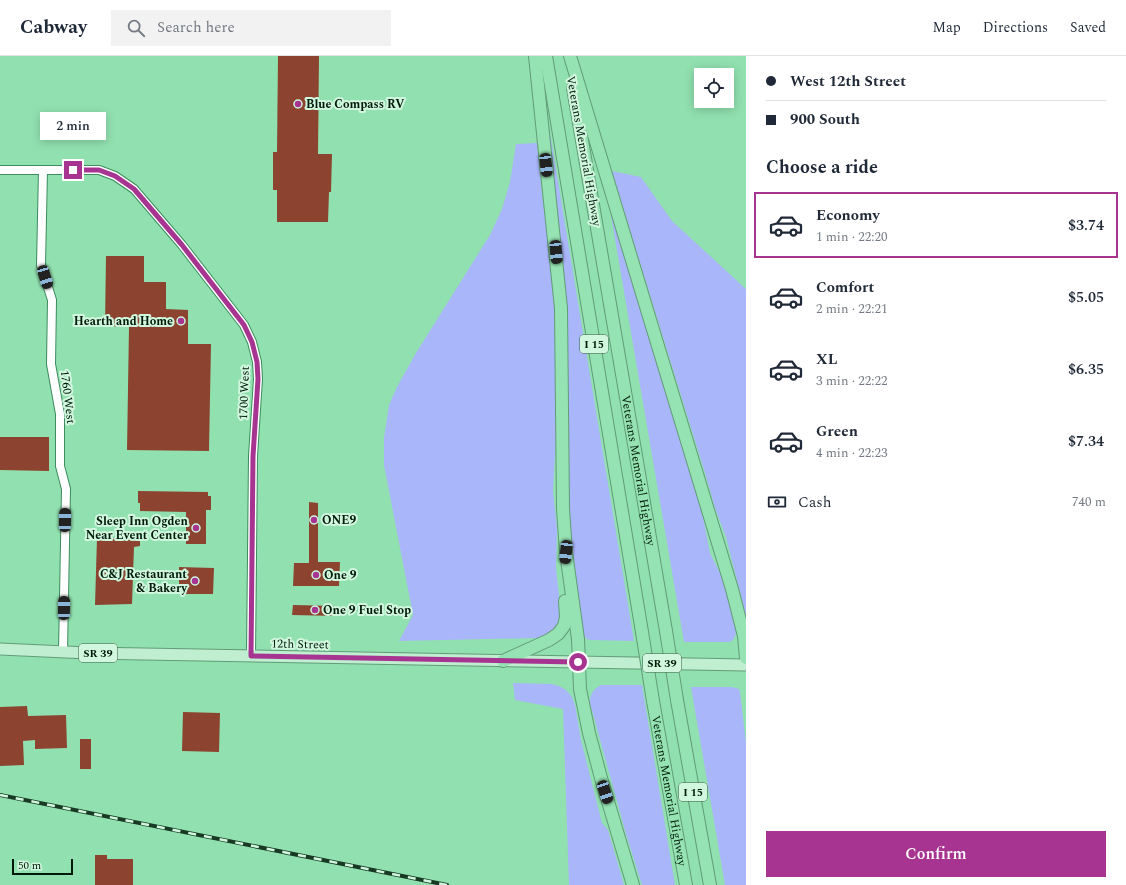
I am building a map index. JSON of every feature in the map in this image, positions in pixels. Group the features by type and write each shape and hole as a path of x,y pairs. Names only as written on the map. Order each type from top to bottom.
{"highway":[{"path":"535,56 561,308 566,552 578,639 580,689 589,733 601,778 634,885"},
{"name":"Veterans Memorial Highway","path":"546,56 653,701 686,885"},
{"path":"569,56 732,589 744,636 746,658"},
{"name":"Veterans Memorial Highway","path":"569,56 677,700 710,885"},
{"path":"503,661 549,640 558,634 564,626 566,617 563,578 566,552"}],"main road":[{"name":"12th Street","path":"0,649 63,652 503,661"},
{"name":"SR 39","path":"503,661 746,665"}],"street":[{"path":"0,170 43,170"},
{"name":"1700 West","path":"43,170 99,170 115,176 134,189 182,245 244,325 252,342 257,362 258,379 253,456 251,656"},
{"name":"1760 West","path":"43,170 41,265 52,300 51,364 60,414 60,466 66,489 63,652"}],"shaded area":[{"path":"547,115 634,641 590,640 583,635 569,517"},
{"path":"537,143 554,302 557,420 553,491 557,529 556,568 561,613 559,621 555,629 548,635 539,638 399,641 413,615 384,465 384,438 389,405 416,353 490,235 502,209 510,182 516,144"},
{"path":"612,171 641,177 672,221 746,289 746,616 726,537 715,508"},
{"path":"609,204 702,512 710,553 723,579 736,629 735,637 730,642 684,642"},
{"path":"513,683 552,684 566,690 572,697 575,705 581,740 602,823 608,830 624,885 569,885 563,709 515,700"},
{"path":"601,685 642,685 675,885 642,885 626,834 590,703 592,692"},
{"path":"691,687 732,687 739,689 740,692 746,743 746,885 725,885"}],"building":[{"name":"Blue Compass RV","path":"278,56 319,56 318,154 332,154 331,192 329,192 328,222 277,222 277,190 273,190 273,152 277,152"},
{"path":"106,256 144,256 144,282 166,282 166,309 188,310 188,344 211,344 209,451 127,450 129,327 105,326"},
{"path":"0,437 49,437 49,471 0,470"},
{"name":"Sleep Inn Ogden Near Event Center","path":"138,491 208,492 208,496 211,496 211,510 206,510 206,544 186,544 186,512 140,511"},
{"name":"One 9","path":"309,502 318,503 318,562 340,562 339,586 293,586 294,563 309,563"},
{"path":"97,538 140,539 140,546 134,547 132,604 95,605"},
{"path":"179,567 214,568 213,594 179,594"},
{"name":"One 9 Fuel Stop","path":"293,605 337,606 337,616 292,615"},
{"path":"27,706 28,716 66,715 67,748 35,749 35,740 23,741 24,765 0,766 0,707"},
{"path":"183,712 220,713 219,752 182,751"},
{"path":"80,739 91,739 91,769 80,769"},
{"path":"95,855 107,855 107,859 133,859 133,885 95,885"}],"railway":[{"path":"0,795 447,885"}],"place":[{"name":"Blue Compass RV","path":"298,104"},
{"name":"Hearth and Home","path":"181,321"},
{"name":"ONE9","path":"314,520"},
{"name":"Sleep Inn Ogden Near Event Center","path":"196,528"},
{"name":"One 9","path":"316,575"},
{"name":"C&J Restaurant & Bakery","path":"195,581"},
{"name":"One 9 Fuel Stop","path":"315,610"}],"route":[{"path":"73,170 99,170 115,176 134,189 182,245 244,325 252,342 257,362 258,379 252,479 251,656 578,662"}]}
